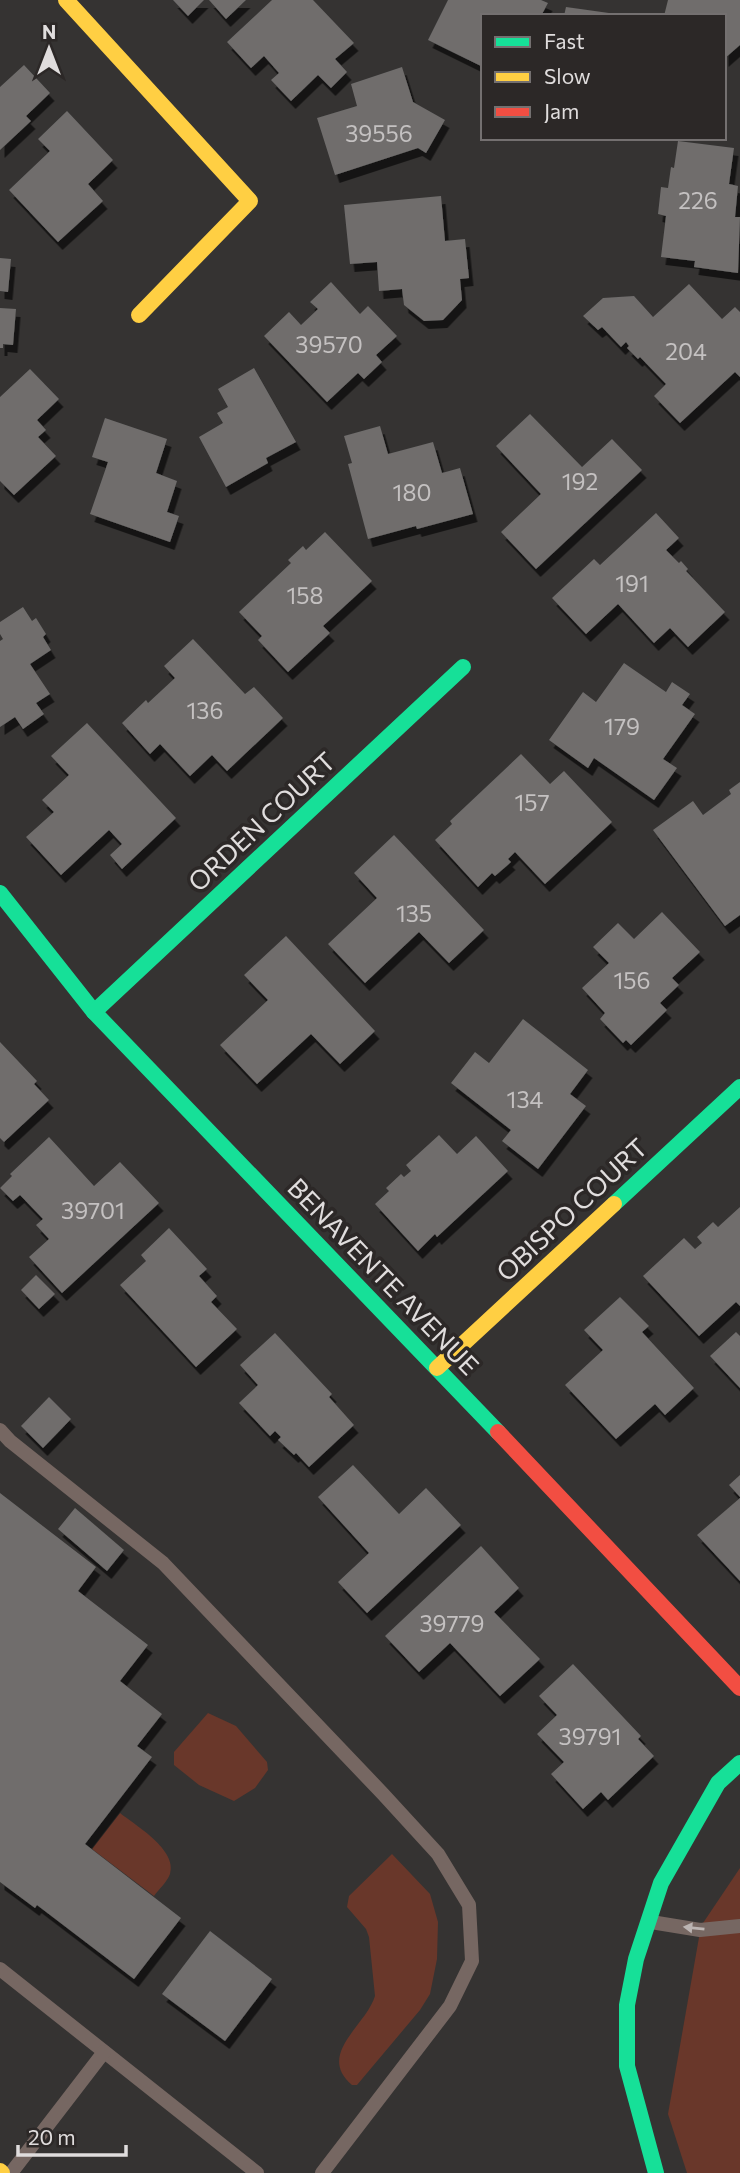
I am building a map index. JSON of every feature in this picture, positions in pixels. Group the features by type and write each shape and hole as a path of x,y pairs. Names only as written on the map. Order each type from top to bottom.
{"street":[{"path":"66,0 250,201 139,315"},
{"name":"ORDEN COURT","path":"94,1012 463,667"},
{"name":"BENAVENTE AVENUE","path":"0,892 94,1012 740,1688"},
{"name":"OBISPO COURT","path":"437,1368 740,1087"},
{"path":"656,2173 628,2066 626,2005 636,1959 661,1883 718,1783 740,1763"}],"lane":[{"path":"0,1430 10,1441 163,1563 438,1854 469,1905 472,1961 450,2006 321,2173"},
{"path":"648,1922 700,1930 740,1926"},
{"path":"0,1969 257,2173"},
{"path":"11,2173 104,2052"}],"shaded area":[{"path":"208,1713 236,1726 267,1762 268,1770 255,1788 234,1801 199,1785 174,1765 174,1752"},
{"path":"120,1813 154,1839 168,1856 170,1874 154,1896 92,1849"},
{"path":"392,1854 430,1894 438,1922 437,1959 430,1994 420,2010 357,2085 352,2085 342,2074 339,2062 341,2051 375,1996 369,1937 366,1929 347,1907 349,1896"},
{"path":"740,1868 740,2173 687,2173 668,2114 701,1926"}],"building":[{"path":"173,0 204,0 188,16"},
{"path":"209,0 246,0 226,19"},
{"path":"272,0 313,0 354,43 335,59 347,72 331,88 318,75 291,101 271,80 279,73 264,56 251,68 227,42"},
{"path":"448,0 541,0 548,3 542,14 481,14 481,66 428,40"},
{"path":"668,0 740,0 740,45 726,57 726,14 664,14"},
{"path":"566,7 616,14 564,14"},
{"path":"24,65 50,93 26,116 31,121 0,150 0,87"},
{"path":"402,67 413,102 445,120 426,153 418,148 335,175 317,118 357,106 351,84"},
{"path":"67,111 113,160 88,184 103,201 58,242 9,190 50,151 38,139"},
{"path":"678,141 734,148 729,184 738,186 735,217 740,217 738,273 694,267 695,261 661,257 666,216 658,214 661,187 668,188"},
{"path":"441,196 445,241 465,239 469,278 460,279 462,300 443,320 424,321 404,305 402,289 379,291 377,262 350,264 344,205"},
{"path":"0,258 11,259 8,292 0,291"},
{"path":"331,282 360,314 368,306 397,336 376,355 382,362 364,379 358,373 327,402 264,336 289,312 301,325 318,309 310,302"},
{"path":"689,284 722,319 735,307 740,312 740,377 735,372 680,423 654,396 666,384 640,357 638,359 627,348 629,346 626,342 621,347 602,327 598,330 583,316 603,298 634,296 653,317"},
{"path":"0,308 16,309 13,345 3,344 3,348 0,348"},
{"path":"254,368 296,442 266,458 268,463 226,487 199,437 223,423 217,413 228,407 218,389"},
{"path":"30,369 59,399 37,420 46,430 38,437 56,456 14,495 0,481 0,397"},
{"path":"530,414 582,467 612,439 642,470 536,569 501,532 541,494 496,446"},
{"path":"105,418 167,439 156,473 177,481 167,512 179,516 170,542 90,514 108,462 92,457"},
{"path":"380,426 388,454 433,442 442,473 460,468 473,514 368,539 348,464 352,463 344,436"},
{"path":"656,513 679,538 666,550 679,563 681,561 688,569 686,571 725,612 688,647 670,628 654,643 618,604 586,634 552,598 594,559 600,565"},
{"path":"325,532 372,581 323,626 330,633 288,672 258,640 262,636 239,612 291,563 288,560 303,546 306,550"},
{"path":"23,607 32,621 36,618 46,634 43,637 51,650 30,664 50,694 36,703 44,714 23,729 15,717 0,727 0,641 3,639 0,622"},
{"path":"193,639 245,694 254,687 283,718 227,771 212,755 190,776 160,744 150,754 122,723 175,678 164,666"},
{"path":"624,663 666,692 672,682 690,694 682,705 695,714 663,759 677,768 654,800 594,758 588,768 549,740 583,692 596,702"},
{"path":"87,723 176,818 122,869 110,855 122,844 109,830 61,875 26,837 54,812 42,800 69,775 51,756"},
{"path":"521,754 550,784 564,771 612,822 545,884 515,852 508,859 511,862 495,876 492,873 478,887 435,840 452,824 450,821"},
{"path":"740,782 740,915 725,926 653,830 693,801 703,815 731,794 729,790"},
{"path":"394,835 484,930 449,963 419,932 365,983 328,944 377,898 354,873"},
{"path":"662,912 700,952 672,978 679,985 660,1003 667,1010 631,1045 626,1040 623,1043 600,1019 605,1013 582,988 609,963 593,947 618,923 634,939"},
{"path":"286,936 375,1031 340,1064 311,1034 257,1084 220,1045 268,1000 244,975"},
{"path":"523,1019 588,1070 570,1094 586,1106 538,1169 502,1141 511,1130 451,1083 475,1052 489,1063"},
{"path":"0,1042 37,1081 34,1084 49,1100 4,1142 0,1138"},
{"path":"439,1135 457,1154 476,1136 508,1171 437,1237 435,1234 418,1251 375,1204 389,1191 386,1188 401,1174 404,1177 411,1171 406,1165"},
{"path":"49,1137 94,1186 120,1162 159,1203 62,1293 29,1257 49,1239 36,1225 43,1219 20,1195 13,1201 0,1188 12,1176 10,1174"},
{"path":"740,1207 740,1306 736,1302 699,1336 643,1276 684,1238 695,1249 702,1243 697,1237 713,1222 718,1227"},
{"path":"169,1228 207,1269 199,1276 217,1296 211,1302 237,1329 196,1367 120,1285 146,1261 141,1255"},
{"path":"36,1275 55,1294 39,1309 21,1290"},
{"path":"620,1297 649,1326 642,1332 694,1388 665,1415 655,1404 616,1439 565,1385 603,1350 584,1330"},
{"path":"736,1332 740,1336 740,1388 710,1356"},
{"path":"275,1333 332,1394 329,1397 354,1425 309,1467 278,1440 281,1437 275,1431 270,1436 239,1403 258,1385 240,1365"},
{"path":"49,1397 71,1419 43,1448 21,1426"},
{"path":"353,1465 399,1514 426,1488 461,1525 367,1613 338,1582 369,1553 318,1497"},
{"path":"740,1475 740,1497 729,1485"},
{"path":"0,1493 96,1567 78,1591 148,1645 120,1681 162,1714 137,1746 152,1757 85,1844 181,1918 134,1979 37,1905 35,1908 0,1882"},
{"path":"740,1498 740,1581 697,1535"},
{"path":"75,1508 124,1550 107,1571 58,1529"},
{"path":"481,1546 519,1588 494,1612 540,1659 500,1696 450,1643 419,1672 385,1636"},
{"path":"573,1664 641,1736 638,1739 654,1756 608,1800 601,1792 583,1809 551,1774 564,1762 537,1734 557,1715 539,1696"},
{"path":"210,1931 272,1979 225,2041 162,1994"}],"traffic: fast":[{"path":"94,1012 463,667"},
{"path":"0,893 94,1012 498,1432"},
{"path":"614,1204 740,1087"},
{"path":"656,2173 627,2066 627,2005 636,1959 661,1883 718,1783 740,1763"}],"traffic: slow":[{"path":"66,0 250,201 139,315"},
{"path":"437,1368 614,1204"}],"traffic: jam":[{"path":"498,1432 740,1688"}]}
